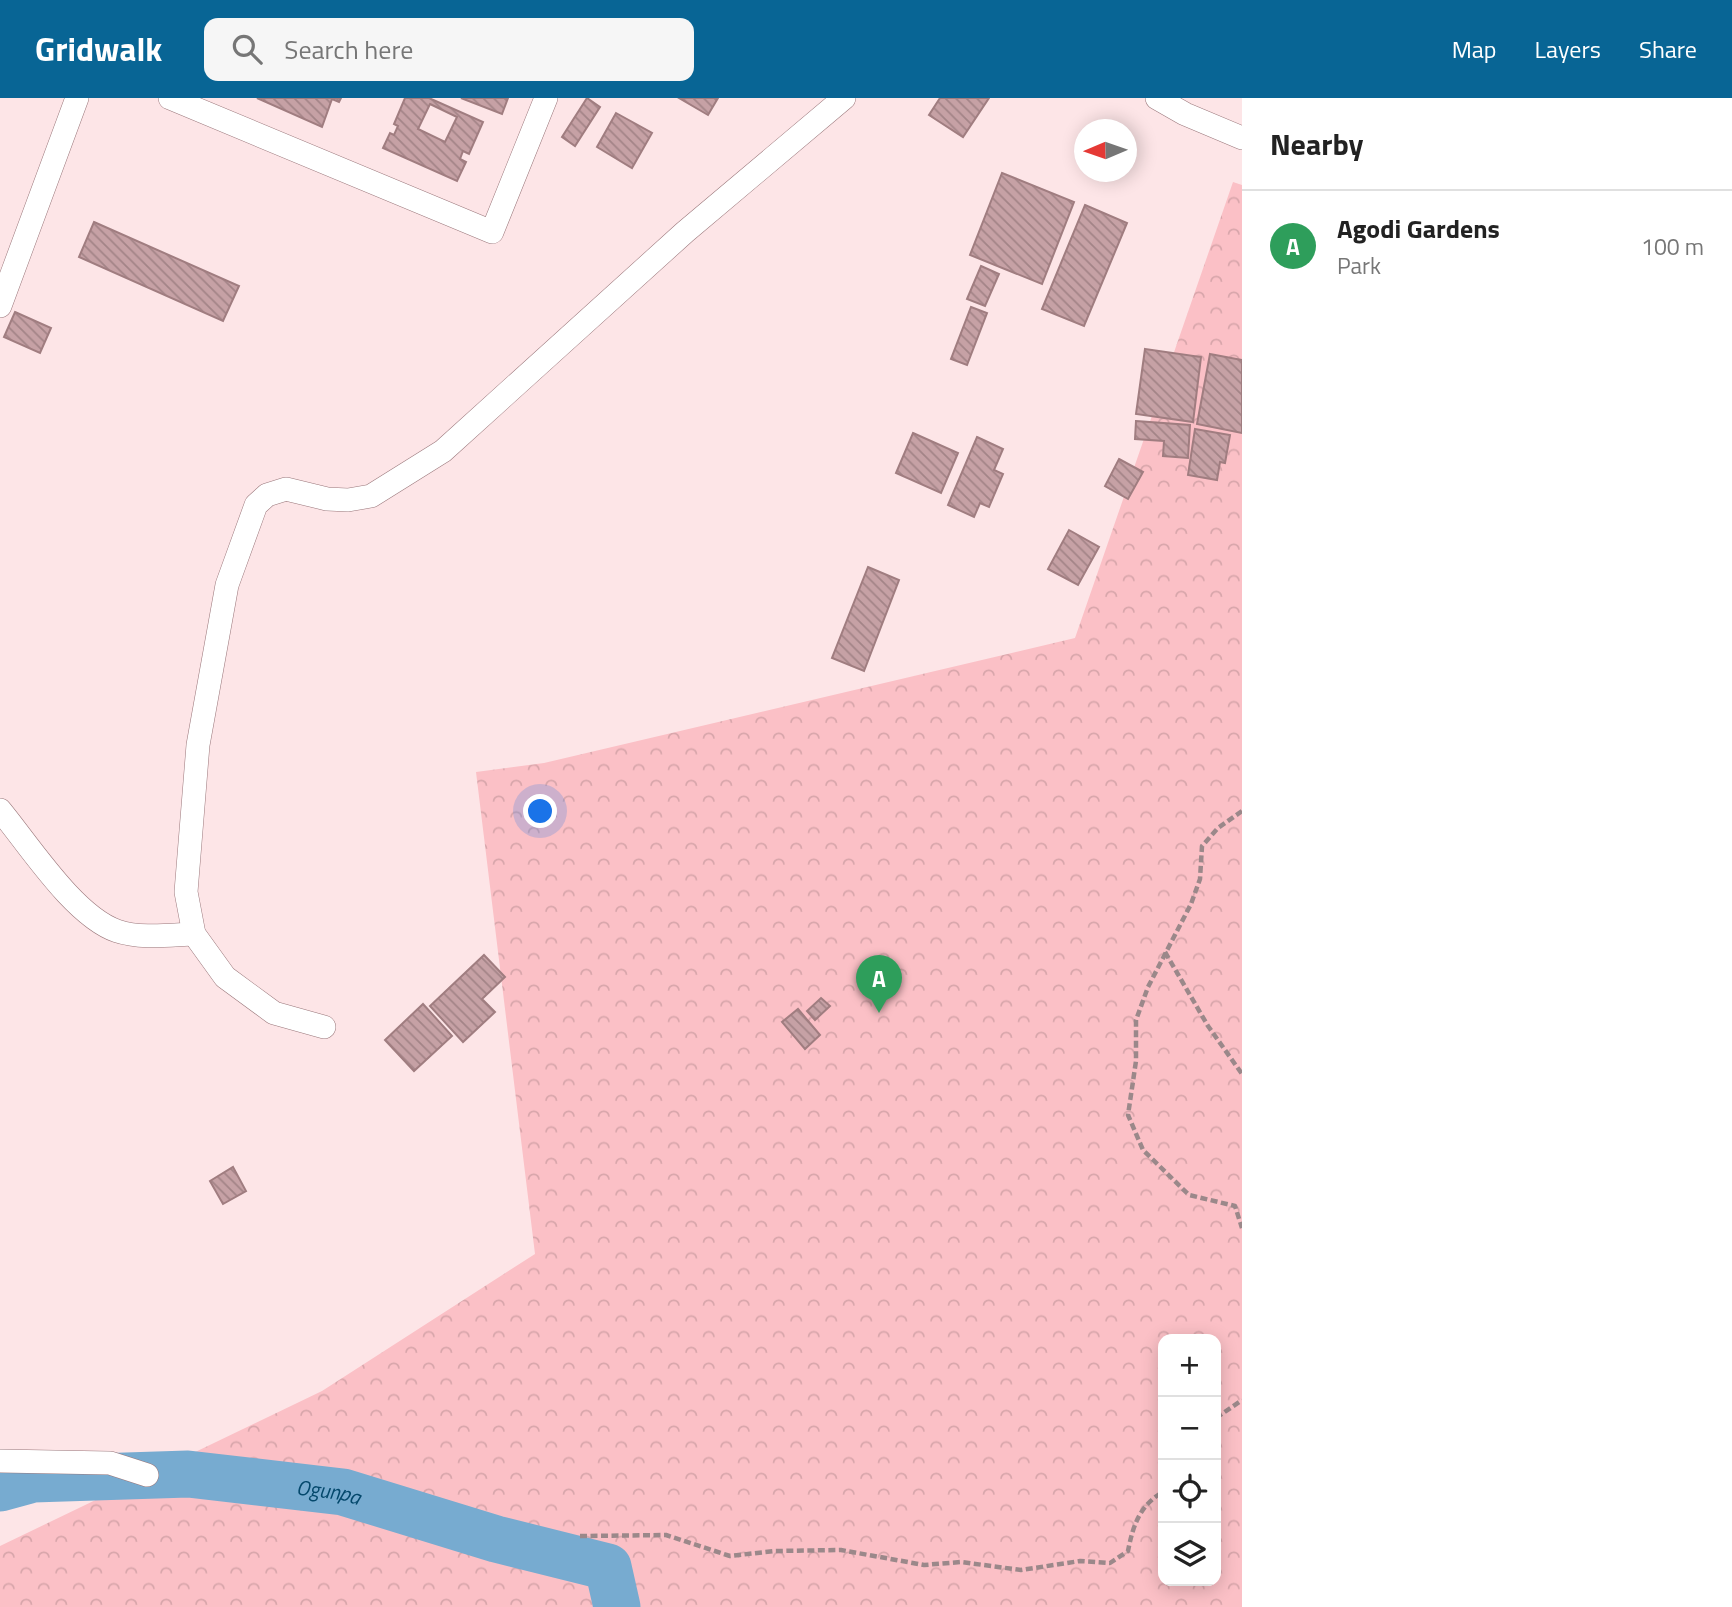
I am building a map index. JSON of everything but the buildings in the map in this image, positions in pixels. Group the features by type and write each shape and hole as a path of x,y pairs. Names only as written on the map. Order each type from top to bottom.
{"street":[{"path":"1,301 77,98"},
{"path":"170,98 492,232 546,98"},
{"path":"324,1027 274,1013 225,977 194,934 186,892 198,746 228,585 256,505 267,495 286,489 327,499 348,500 371,496 443,451 685,232 844,98"},
{"path":"1157,98 1185,114 1242,138"},
{"path":"0,810 62,886 89,913 117,931 154,936 194,934"},
{"path":"0,1461 110,1463 147,1475"}],"path":[{"path":"1242,811 1218,828 1202,846 1200,879 1191,904 1165,951 1136,1020 1136,1061 1128,1115 1143,1150 1189,1195 1235,1206 1242,1228"},
{"path":"1165,951 1208,1026 1242,1074"},
{"path":"1221,1415 1242,1400"},
{"path":"580,1536 666,1535 730,1556 775,1551 841,1550 924,1565 961,1562 1021,1570 1080,1560 1110,1563 1128,1550 1133,1524 1150,1500 1158,1495"}],"green space":[{"path":"1233,182 1242,185 1242,1607 0,1607 0,1546 322,1391 535,1254 476,772 544,763 1075,638"}],"waterway":[{"name":"Ogunpa","path":"0,1488 33,1479 188,1474 343,1492 496,1539 608,1567 617,1607"}],"place":[{"name":"Agodi Gardens","path":"879,1013"}]}
